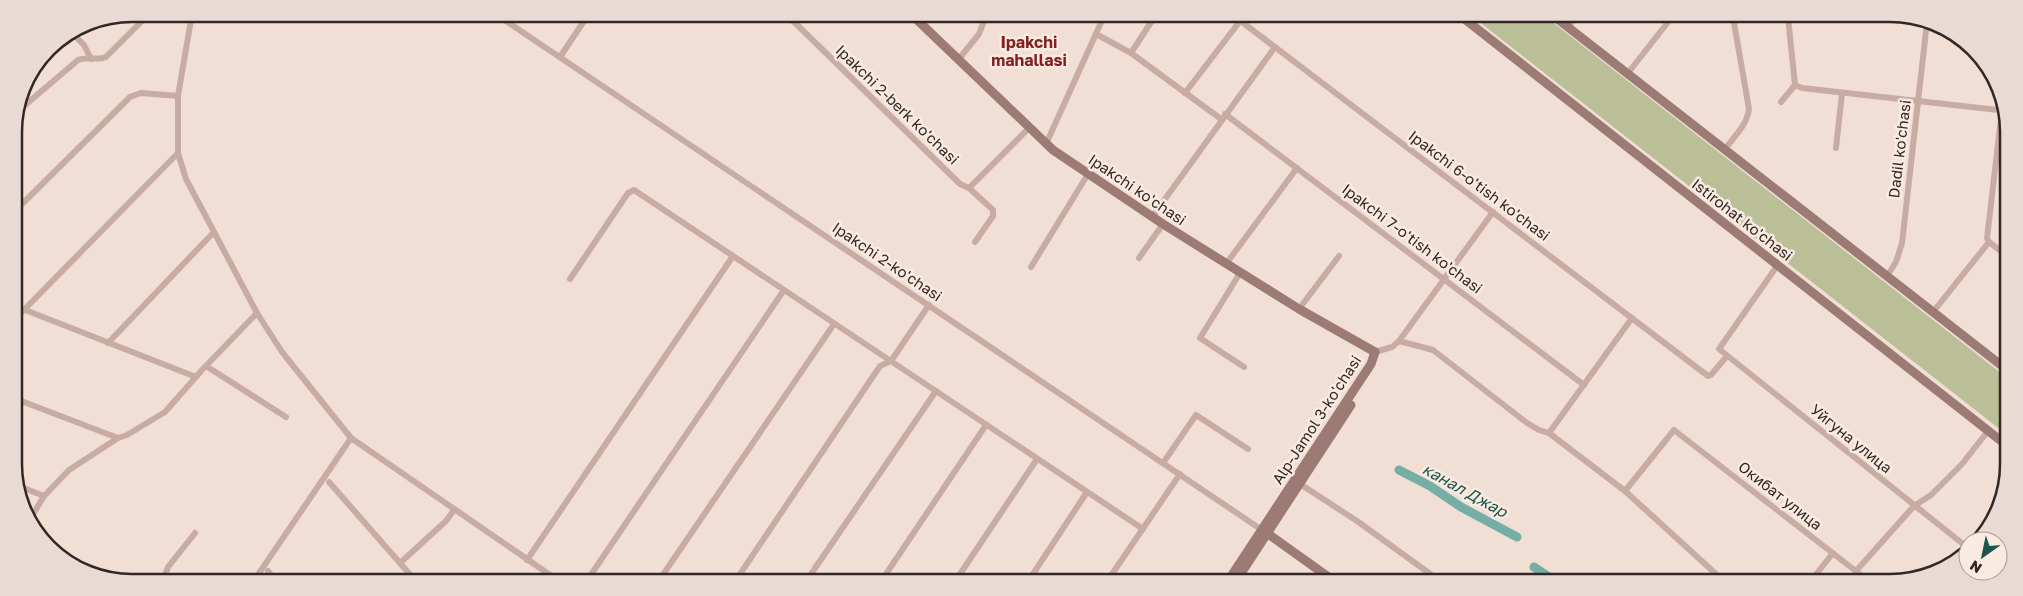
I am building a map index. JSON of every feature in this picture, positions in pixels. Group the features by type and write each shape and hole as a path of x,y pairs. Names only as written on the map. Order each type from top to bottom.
{"main road":[{"name":"Ipakchi ko'chasi","path":"918,22 1046,144 1152,217 1240,273 1298,309 1374,352"},
{"name":"Istirohat ko'chasi","path":"1468,22 2000,439"},
{"path":"1562,22 2000,364"},
{"name":"Alp-Jamol 3-ko'chasi","path":"1265,532 1371,364 1374,352"},
{"path":"1265,532 1321,573"},
{"path":"1234,573 1265,532"},
{"path":"1241,573 1265,532"}],"street":[{"path":"28,100 78,60 102,59 106,57 141,22"},
{"path":"191,22 178,96 178,153 186,179 213,233 257,313 282,352 351,438 548,574"},
{"name":"Ipakchi 2-ko'chasi","path":"508,22 1265,532"},
{"path":"560,57 583,22"},
{"name":"Ipakchi 2-berk ko'chasi","path":"794,22 960,184 969,188 994,214 975,242"},
{"path":"958,60 979,34 984,22"},
{"path":"1046,144 1101,22"},
{"path":"1131,53 1151,22"},
{"path":"1185,93 1239,22"},
{"name":"Ipakchi 6-o'tish ko'chasi","path":"1241,22 1709,376 1727,356"},
{"path":"1568,27 1572,22"},
{"path":"1628,73 1668,22"},
{"path":"1725,149 1743,126 1749,109 1734,22"},
{"path":"1781,102 1795,85 1789,22"},
{"name":"Dadil ko'chasi","path":"1887,276 1896,262 1902,243 1926,29"},
{"name":"Ipakchi 7-o'tish ko'chasi","path":"1096,34 1131,53 1185,93 1223,116 1297,168 1584,385"},
{"path":"77,38 84,45 91,58"},
{"path":"1152,217 1223,116 1275,47"},
{"path":"1795,85 1802,88 1842,93 1998,110"},
{"path":"1836,148 1842,93"},
{"path":"23,203 134,94 178,96"},
{"path":"969,188 1029,128"},
{"path":"2000,141 1987,238 2000,251"},
{"path":"178,153 24,310 196,377"},
{"path":"1226,264 1297,168"},
{"path":"1031,267 1088,174"},
{"path":"570,280 631,191 638,192 1142,529"},
{"path":"1374,352 1392,347 1398,341 1493,212"},
{"path":"1139,258 1163,224"},
{"path":"108,343 213,233"},
{"path":"1933,312 1989,242"},
{"path":"527,560 734,256"},
{"path":"1298,309 1339,256"},
{"name":"Уйгуна улица","path":"1777,266 1719,349 1958,540"},
{"path":"1240,273 1200,338 1244,367"},
{"path":"592,574 784,290"},
{"path":"740,574 880,366 891,361 929,305"},
{"path":"34,512 44,496 69,470 118,438 126,436 165,412 257,313"},
{"path":"1549,433 1632,318"},
{"path":"664,574 834,324"},
{"path":"1398,341 1434,350 1527,423 1549,433 1625,491 1715,573"},
{"path":"206,366 286,417"},
{"path":"811,574 936,391"},
{"path":"22,401 118,438"},
{"path":"1163,463 1196,415 1248,449"},
{"path":"886,574 986,425"},
{"name":"Окибат улица","path":"1625,491 1674,430 1859,573"},
{"path":"1856,571 1914,506 1932,495 1962,464 1988,430"},
{"path":"258,574 351,438"},
{"path":"960,574 1037,459"},
{"path":"1112,573 1180,474"},
{"path":"329,482 409,574"},
{"path":"1297,482 1357,521 1428,573"},
{"path":"26,489 44,496"},
{"path":"1033,573 1087,492"},
{"path":"400,563 446,521 454,510"},
{"path":"165,574 168,567 195,533"},
{"path":"1817,573 1833,553"}],"green space":[{"path":"1479,22 1552,22 2000,372 2000,429"}],"waterway":[{"name":"канал Джар","path":"1399,470 1430,486 1461,507 1517,537"},
{"name":"канал Джар","path":"1534,567 1543,573"}],"district":[{"name":"Ipakchi mahallasi","path":"1029,51"}]}
